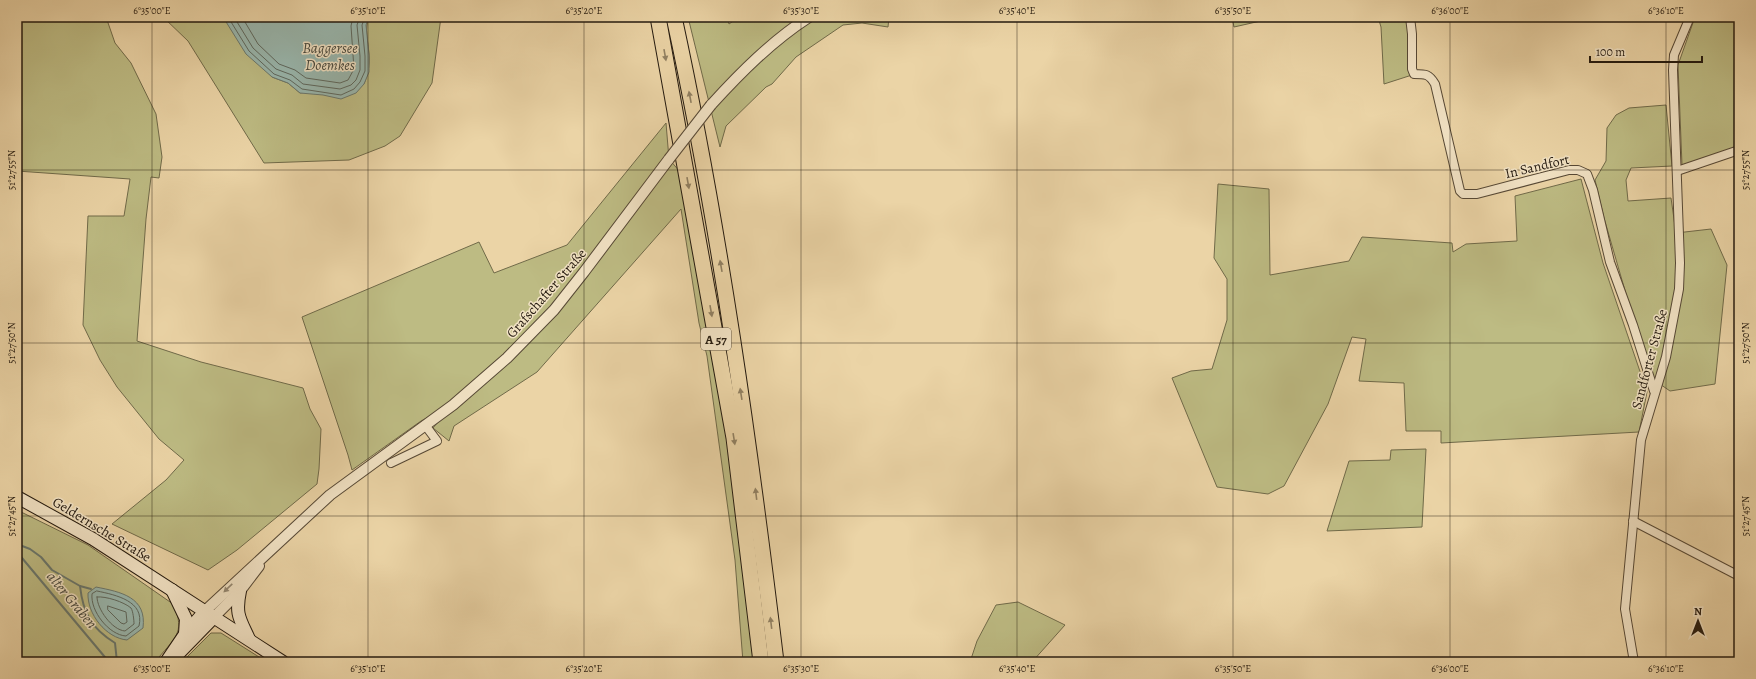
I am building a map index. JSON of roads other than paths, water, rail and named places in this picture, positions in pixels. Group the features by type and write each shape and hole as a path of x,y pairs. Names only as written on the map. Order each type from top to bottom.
{"highway":[{"name":"A 57","path":"658,17 734,438 761,662"},
{"name":"A 57","path":"674,17 703,165 728,305 751,460 776,662"}],"main road":[{"name":"Geldernsche Straße","path":"17,497 92,539 283,662"},
{"path":"171,589 186,619 188,638"},
{"path":"240,591 236,607 238,617 249,640"},
{"path":"166,662 209,614"},
{"path":"170,662 188,638 217,628 234,630"}],"street":[{"name":"Grafschafter Straße","path":"209,614 243,574 269,553 306,516 330,495 425,425 480,382 507,358 544,320 584,272 668,159 711,105 750,63 780,38 809,17"},
{"name":"In Sandfort","path":"1410,17 1412,34 1412,69 1414,74 1426,74 1431,76 1435,84 1460,191 1463,194 1477,194 1570,170 1578,170 1586,174 1593,190 1610,262 1633,325 1654,391"},
{"name":"Sandforter Straße","path":"1634,662 1625,609 1641,440 1654,391 1666,357 1679,289 1680,263 1673,70 1674,55 1690,17"},
{"path":"1677,171 1739,150"},
{"path":"391,463 437,441 425,425"},
{"path":"1633,521 1739,576"},
{"name":"Grafschafter Straße","path":"209,614 240,591 269,553"}],"water":[{"name":"Baggersee Doemkes","path":"223,17 369,17 366,25 369,72 364,84 356,93 341,99 323,95 300,93 288,83 272,77 246,54"},
{"path":"96,587 123,594 136,603 141,609 143,628 127,640 112,635 105,630 94,617 89,601 88,593"}],"waterway":[{"path":"17,544 30,549 41,557 52,570 80,586 83,604 90,619 100,632 115,643 117,662"},
{"name":"alter Graben","path":"17,552 109,662"},
{"path":"80,586 91,589"}]}
